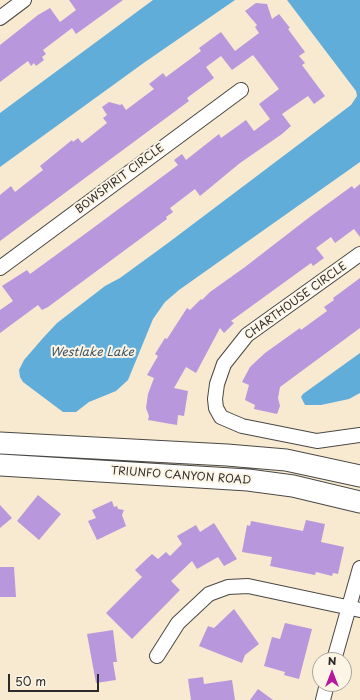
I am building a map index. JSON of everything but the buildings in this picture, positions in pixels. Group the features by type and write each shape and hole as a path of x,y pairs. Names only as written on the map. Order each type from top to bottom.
{"street":[{"path":"0,18 24,0"},
{"name":"BOWSPIRIT CIRCLE","path":"0,268 241,90"},
{"name":"CHARTHOUSE CIRCLE","path":"360,254 247,335 235,348 224,364 217,384 215,399 216,408 221,417 242,426 304,439 328,440 360,435"},
{"name":"TRIUNFO CANYON ROAD","path":"0,443 227,455 271,459 331,469 360,476"},
{"name":"TRIUNFO CANYON ROAD","path":"0,465 248,480 293,486 360,502"},
{"path":"337,652 354,609 360,568"},
{"path":"157,656 178,623 209,594 228,587 248,586 354,609"}],"water":[{"path":"153,0 235,0 145,62 0,167 0,113"},
{"name":"Westlake Lake","path":"287,0 360,0 360,162 179,290 165,302 153,319 128,380 116,391 89,402 76,412 63,412 23,382 20,377 19,370 24,360 43,338 57,323 105,286 120,278 168,243 351,105 357,96 356,91"},
{"path":"360,353 360,393 349,399 321,405 305,405 301,397 303,394"}]}
